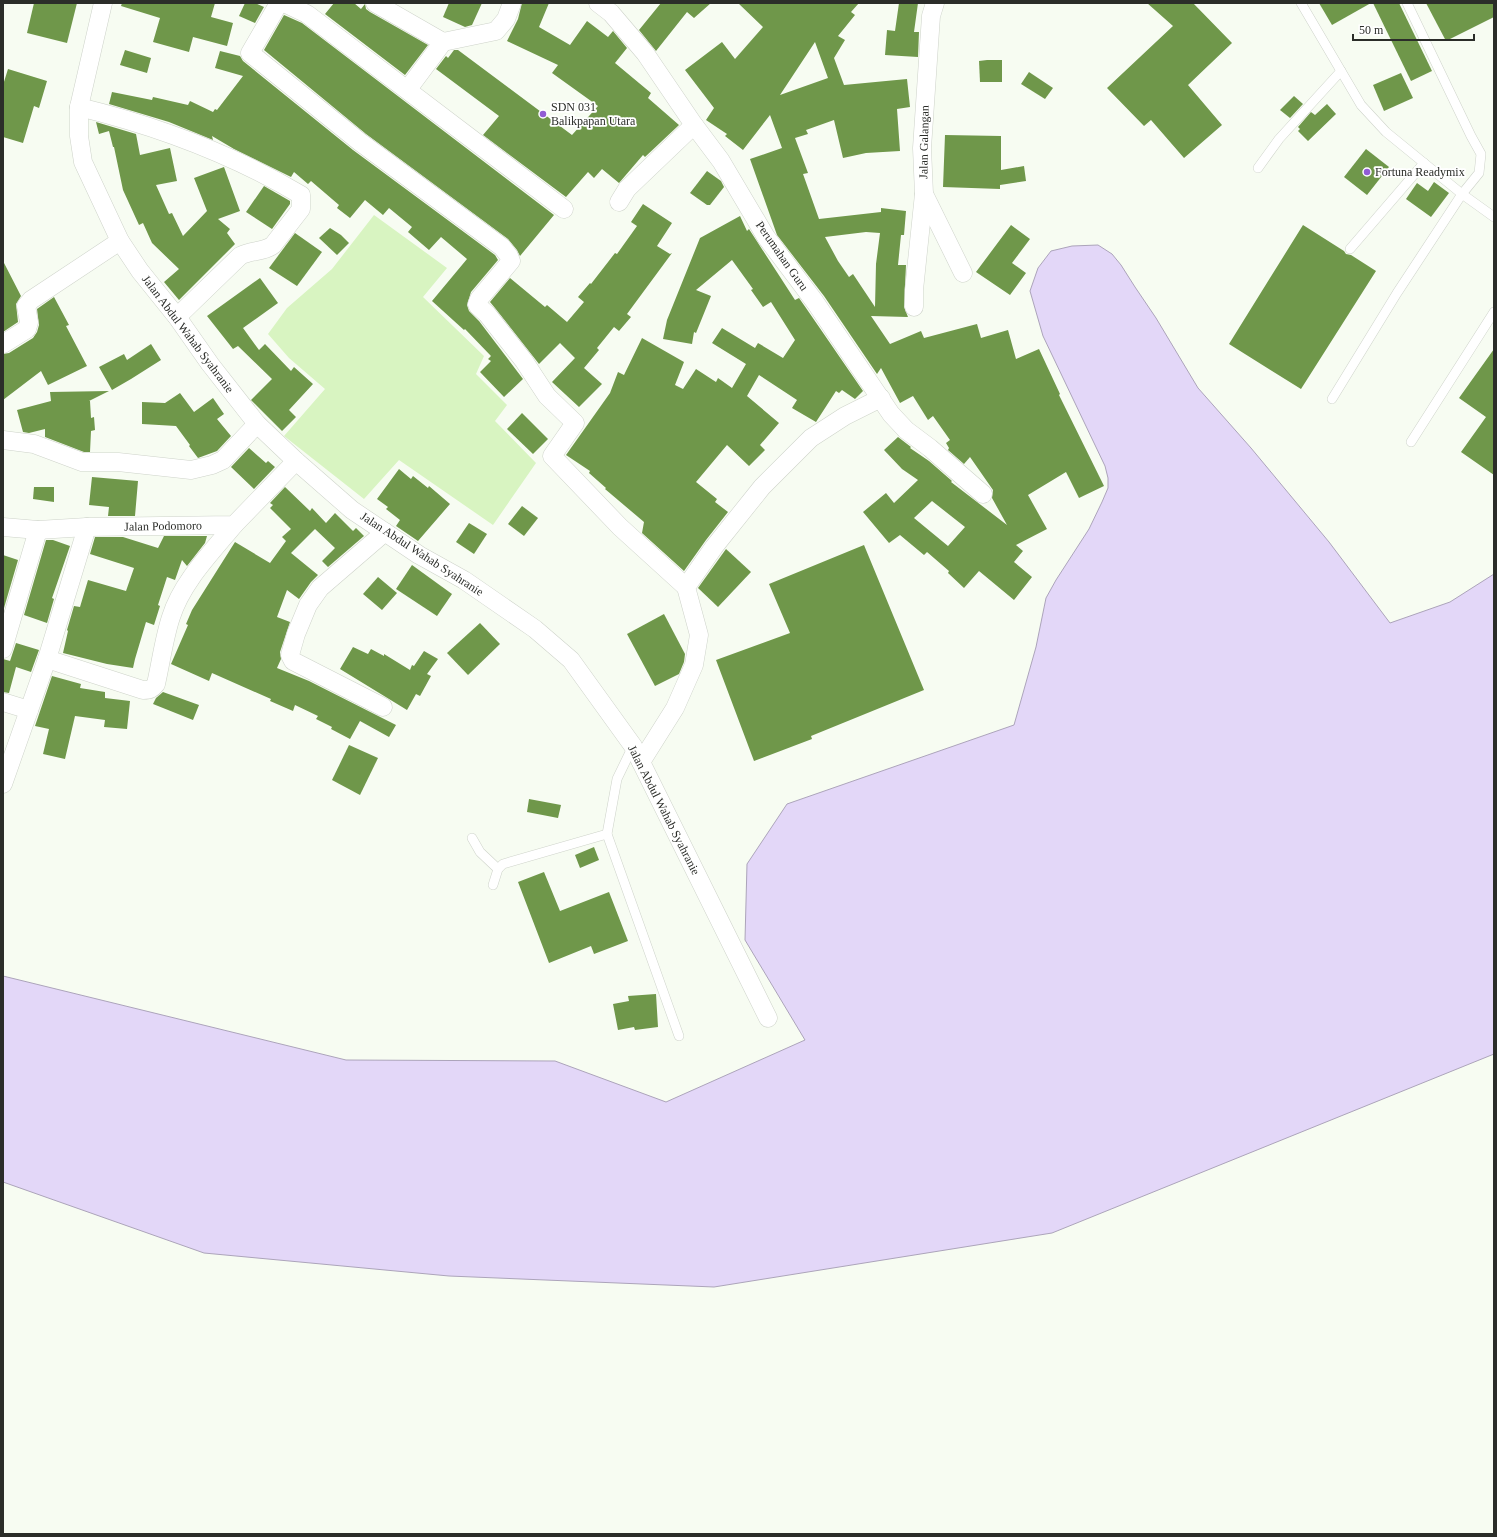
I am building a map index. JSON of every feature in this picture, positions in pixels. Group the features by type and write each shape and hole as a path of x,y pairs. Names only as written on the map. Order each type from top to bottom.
{"street":[{"name":"Jalan Abdul Wahab Syahranie","path":"103,3 79,107 79,136 83,162 120,241 140,271 177,317 210,364 257,424 352,510 419,555 464,580 535,629 571,660 633,746 768,1018"},
{"path":"279,3 250,53 360,142 502,247 509,256 510,261 479,299 477,304 487,314 524,361 547,396 575,424 552,456 620,527 686,587 699,636 694,665 675,708 641,762"},
{"path":"284,3 307,14 564,209"},
{"path":"375,3 443,42 496,31 506,19 512,3"},
{"name":"Jalan Galangan","path":"935,3 931,16 922,148 924,194 963,273"},
{"name":"Perumahan Guru","path":"610,6 721,161 766,237 815,302 891,414 906,430 930,448 983,494"},
{"path":"408,90 443,42"},
{"path":"79,107 123,118 219,153 269,176 301,195 301,208 269,249 248,252 240,256 177,317"},
{"path":"619,202 627,189 694,125"},
{"path":"914,307 914,290 924,194"},
{"path":"3,344 27,329 29,322 26,306 31,300 120,241"},
{"path":"686,587 714,547 762,488 811,438 845,416 881,398"},
{"path":"3,440 34,444 82,462 118,462 191,470 212,465 223,460 257,424"},
{"path":"47,658 143,690 150,690 153,688 156,684 171,617 179,599 192,578 234,525 296,460"},
{"name":"Jalan Podomoro","path":"3,526 38,530 87,527 234,525"},
{"path":"3,784 47,658 87,527"},
{"path":"3,648 38,530"},
{"path":"383,707 293,661 290,655 296,634 308,605 320,588 385,532"},
{"path":"3,702 29,710"}],"lane":[{"path":"1301,3 1361,105 1386,132 1462,194 1494,217"},
{"path":"1332,399 1397,293 1462,194 1479,173 1481,154 1407,3"},
{"path":"1258,168 1279,139 1342,71"},
{"path":"1350,249 1424,163"},
{"path":"1411,442 1494,312"},
{"path":"633,746 617,779 607,834 679,1036"},
{"path":"493,885 498,869 503,864 607,834"},
{"path":"472,838 480,852 498,869"}],"green space":[{"path":"374,215 447,268 423,297 484,356 476,374 507,405 495,421 536,463 493,525 399,460 364,499 284,436 325,389 289,358 268,334 287,308 332,269"}],"shaded area":[{"path":"1098,245 1112,254 1121,265 1156,318 1198,388 1251,448 1329,542 1390,623 1450,602 1494,574 1494,1054 1052,1233 714,1287 449,1276 204,1253 3,1182 3,976 346,1060 555,1061 666,1102 805,1040 745,940 747,864 787,804 1014,725 1036,647 1046,598 1089,529 1108,488 1108,478 1105,466 1043,336 1030,291 1038,268 1051,251 1072,246"}],"building":[{"path":"34,3 77,3 67,43 27,33"},
{"path":"122,3 215,3 211,17 233,23 227,46 193,37 189,52 153,42 160,18 121,6"},
{"path":"245,3 255,3 264,7 255,23 239,16"},
{"path":"334,3 354,3 361,9 365,4 366,9 370,12 428,45 405,75 325,14"},
{"path":"449,3 482,3 472,25 465,27 443,17"},
{"path":"522,3 549,3 539,27 570,45 587,21 608,37 613,31 627,48 615,63 651,93 648,98 679,125 645,157 643,155 619,183 602,169 594,178 588,172 566,197 483,135 499,116 436,69 446,56 448,58 454,50 458,50 572,135 598,106 552,73 558,65 507,41 518,19"},
{"path":"661,3 711,3 694,18 687,12 656,51 639,30"},
{"path":"738,3 859,3 851,12 855,15 838,36 845,40 834,58 844,85 907,79 910,107 897,109 900,151 866,153 843,158 834,120 806,130 808,134 795,138 808,173 803,174 819,219 881,212 881,208 906,211 904,235 901,235 898,265 906,265 904,307 908,317 871,316 890,344 921,331 924,338 977,324 981,338 1008,330 1016,359 1039,349 1060,394 1059,395 1104,486 1079,498 1066,472 1028,495 1047,529 1016,545 1023,551 1014,562 1032,577 1014,600 979,571 964,588 948,573 949,571 927,552 924,555 900,535 889,543 863,512 886,493 894,503 918,480 902,469 884,450 898,437 911,447 910,448 929,461 952,481 951,482 1007,525 992,498 993,490 970,457 964,464 948,450 949,448 946,443 950,440 933,416 928,420 913,396 900,403 881,368 877,374 824,296 777,235 750,159 782,148 770,115 743,150 725,136 727,134 706,120 714,108 685,70 722,42 735,59 763,27","holes":["815,42 828,78 780,95","866,232 880,233 876,264 875,307 853,274 849,277 838,261 825,237","932,501 965,527 948,546 914,518"]},
{"path":"899,3 918,3 914,32 919,32 918,57 885,55 887,30 895,31"},
{"path":"1147,3 1193,3 1232,43 1188,85 1222,125 1184,158 1151,120 1144,126 1107,88 1173,26"},
{"path":"1319,3 1371,3 1332,25"},
{"path":"1373,3 1399,3 1432,71 1411,81"},
{"path":"1426,3 1494,3 1494,17 1446,41"},
{"path":"284,15 302,23 554,215 520,256 508,239 366,134 264,50"},
{"path":"125,50 151,58 147,73 120,65"},
{"path":"220,51 240,56 243,61 353,150 495,255 498,260 471,292 467,305 469,311 479,321 523,379 504,397 480,372 491,361 488,359 491,356 465,329 464,330 432,301 467,259 441,237 429,250 408,232 412,227 389,208 383,215 365,200 350,218 337,208 339,205 311,181 308,184 294,172 291,177 234,149 212,136 213,140 169,122 109,104 112,92 152,100 153,97 188,105 190,101 213,112 215,109 217,110 243,76 215,68"},
{"path":"1002,60 1002,82 980,82 979,61"},
{"path":"8,69 47,81 39,108 34,106 23,143 3,137 3,85"},
{"path":"1029,72 1053,88 1045,99 1021,84"},
{"path":"1401,73 1413,98 1384,111 1373,85"},
{"path":"1294,96 1303,104 1290,118 1280,110"},
{"path":"1327,104 1336,114 1308,141 1298,131 1300,129 1298,127 1311,112 1315,115"},
{"path":"96,122 136,134 140,155 170,148 177,181 156,185 169,214 172,213 183,236 207,211 194,178 224,167 240,211 218,219 230,229 227,233 235,244 179,300 164,282 179,269 152,243 143,223 139,225 123,190 109,131 99,134"},
{"path":"945,135 1001,136 1001,170 1024,166 1026,181 1000,185 1000,189 943,187"},
{"name":"Fortuna Readymix","path":"1366,149 1389,167 1367,195 1344,177"},
{"path":"707,171 721,181 724,187 710,205 707,205 690,193"},
{"path":"1434,182 1449,193 1431,217 1406,199 1417,183 1428,191"},
{"path":"264,186 290,201 290,204 272,229 246,212"},
{"path":"643,204 672,223 657,246 670,254 672,253 627,314 631,317 619,331 614,327 597,348 599,350 584,368 602,384 579,407 552,382 575,358 560,343 539,364 490,302 510,278 545,307 547,305 567,322 584,302 578,297 590,283 591,284 615,253 617,254 637,226 631,222"},
{"path":"740,216 747,231 749,229 795,300 799,298 863,391 855,399 842,390 839,393 836,391 816,422 792,408 797,400 759,375 747,396 779,423 760,445 765,450 749,466 727,445 696,482 717,499 715,502 728,512 684,571 642,533 644,522 605,489 606,488 589,473 590,471 566,455 610,393 618,372 624,375 642,338 684,362 675,385 683,389 696,369 716,382 718,378 732,388 746,364 712,343 722,328 755,348 758,343 783,358 795,340 771,302 763,307 751,290 753,289 732,260 696,290 711,296 696,333 694,332 692,344 663,339 667,320 700,238"},
{"path":"1011,225 1030,239 1012,263 1026,273 1010,295 976,272"},
{"path":"1303,225 1344,251 1346,254 1351,255 1376,271 1301,389 1229,344"},
{"path":"330,228 341,235 349,243 337,255 319,238"},
{"path":"295,233 322,252 297,286 269,268"},
{"path":"3,261 21,296 16,304 18,322 3,332"},
{"path":"260,278 278,303 243,328 259,350 265,344 291,371 294,367 313,384 289,410 296,417 282,431 251,400 272,379 238,346 233,349 207,316"},
{"path":"54,297 69,325 66,326 87,366 48,385 41,371 3,400 3,354 9,353 33,338 39,325 37,309"},
{"path":"151,344 161,360 112,390 99,367 124,354 127,360"},
{"path":"1494,349 1494,475 1461,452 1486,417 1459,398"},
{"path":"109,391 89,401 91,418 94,417 95,430 91,431 90,452 84,452 45,437 45,429 29,433 23,432 17,410 51,401 50,392"},
{"path":"180,393 194,412 213,398 224,414 217,419 231,436 217,451 198,458 176,426 142,424 142,402 165,403"},
{"path":"522,413 548,439 533,454 507,429"},
{"path":"249,448 266,463 268,461 275,467 254,489 231,467"},
{"path":"399,469 411,479 413,476 428,488 429,486 450,504 418,541 396,526 400,520 386,509 388,507 377,499"},
{"path":"92,477 138,481 135,516 108,516 109,507 89,505"},
{"path":"34,487 54,487 54,502 33,499"},
{"path":"285,487 310,511 312,508 326,523 335,513 353,531 356,528 364,536 328,567 322,561 335,548 315,529 291,553 318,575 299,599 287,590 277,617 290,622 280,652 281,659 277,668 309,681 396,725 389,737 360,721 350,739 331,729 332,727 316,719 318,716 295,705 293,711 270,701 271,699 212,673 209,681 171,664 188,625 186,624 192,610 235,542 270,563 286,541 282,537 291,529 270,508 273,505 270,503"},
{"path":"522,506 538,518 524,536 508,524"},
{"path":"469,523 487,534 474,554 456,542"},
{"path":"164,536 207,536 205,543 187,566 182,560 175,580 167,577 158,605 160,606 154,625 146,622 133,668 107,664 63,653 67,630 74,606 80,607 88,580 126,591 134,568 90,554 95,537 123,537 158,548"},
{"path":"46,540 53,540 70,546 52,598 54,599 47,623 24,615"},
{"path":"864,545 924,690 811,736 812,739 754,761 716,660 790,633 769,584"},
{"path":"726,549 751,572 718,607 698,588"},
{"path":"3,555 18,560 4,608 3,608"},
{"path":"412,565 452,594 437,616 396,589"},
{"path":"378,577 397,593 382,610 363,594"},
{"path":"664,614 685,654 684,662 679,674 655,686 627,634"},
{"path":"480,623 500,644 468,675 447,653"},
{"path":"16,643 39,650 31,672 16,667 9,693 3,692 3,659 10,661"},
{"path":"353,647 368,654 371,649 384,656 384,654 410,670 412,665 414,666 424,651 438,659 427,674 431,676 420,696 416,694 407,710 340,669"},
{"path":"52,676 81,684 80,688 105,692 105,698 130,701 127,729 104,727 105,720 75,716 65,759 43,754 49,729 35,726"},
{"path":"163,692 199,705 193,720 153,704 156,698"},
{"path":"349,745 378,758 360,795 332,780"},
{"path":"529,799 561,805 558,818 527,812"},
{"path":"594,847 599,860 580,868 575,855"},
{"path":"544,872 560,911 609,892 628,941 594,954 591,946 549,963 518,882"},
{"path":"656,994 658,1027 635,1030 634,1027 618,1030 613,1004 629,1001 628,996"}],"place":[{"name":"SDN 031 Balikpapan Utara","path":"543,114"},
{"name":"Fortuna Readymix","path":"1367,172"}]}
